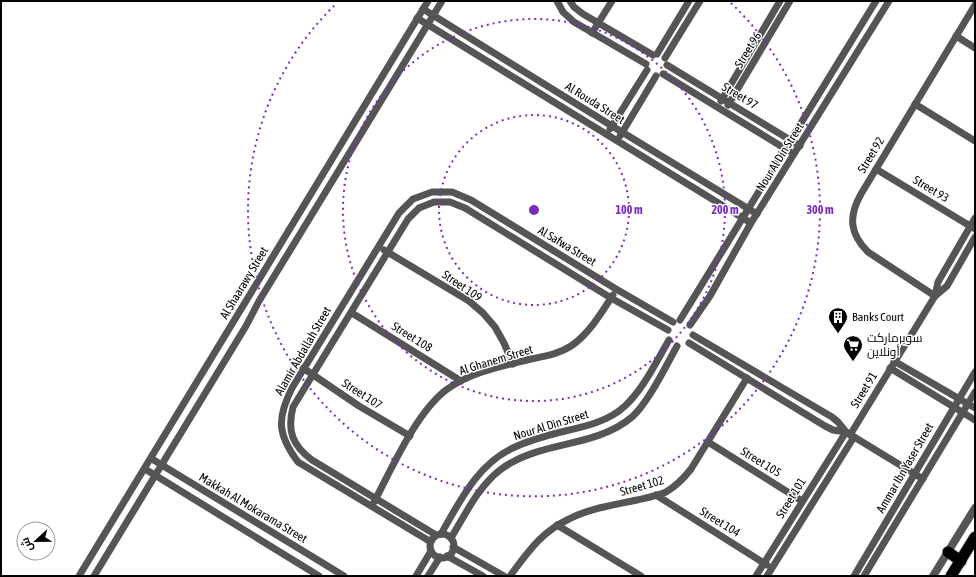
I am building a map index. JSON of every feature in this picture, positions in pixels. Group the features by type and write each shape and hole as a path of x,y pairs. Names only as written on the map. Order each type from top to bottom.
{"highway":[{"path":"951,576 975,537"},
{"path":"948,552 961,560"}],"street":[{"name":"Al Shaarawy Street","path":"79,576 152,459 428,1"},
{"name":"Al Shaarawy Street","path":"94,576 442,1"},
{"path":"557,1 563,12 574,22 647,67 651,74 659,75"},
{"path":"570,1 574,7 598,24 666,62"},
{"path":"592,33 612,1"},
{"path":"606,135 647,67 648,59 655,55 689,1"},
{"path":"616,141 659,75 666,70 666,62 700,1"},
{"name":"Street 96","path":"721,109 780,1"},
{"name":"Street 96","path":"726,100 790,1"},
{"name":"Nour Al Din Street","path":"677,321 786,149 876,1"},
{"name":"Nour Al Din Street","path":"690,325 710,296 751,223 889,1"},
{"name":"Street 92","path":"935,296 868,252 861,245 856,236 853,220 855,204 975,4"},
{"name":"Al Rouda Street","path":"423,9 757,214"},
{"name":"Al Rouda Street","path":"417,18 751,223"},
{"path":"956,36 975,48"},
{"name":"Street 97","path":"666,62 800,146"},
{"name":"Street 97","path":"659,75 721,109 795,154"},
{"path":"915,104 975,141"},
{"name":"Street 93","path":"876,169 973,227"},
{"name":"Al Safwa Street","path":"378,247 399,213 413,199 432,192 452,192 471,200 616,289 677,321"},
{"name":"Al Safwa Street","path":"387,252 408,219 419,208 434,202 450,202 465,208 611,298 668,330"},
{"name":"Street 91","path":"935,296 938,282 973,227 975,218"},
{"name":"Street 91","path":"850,435 935,296 946,286 975,237"},
{"name":"Street 109","path":"378,247 469,301 483,313 504,343 513,364"},
{"name":"Alamir Abdallah Street","path":"378,247 284,403 281,419 283,434 288,449 298,462 431,542"},
{"name":"Alamir Abdallah Street","path":"387,252 353,311 293,407 290,419 291,431 295,443 302,453 376,499 439,535"},
{"name":"Al Ghanem Street","path":"371,507 410,436 432,404 445,391 461,381 476,375 550,355 571,346 587,331 616,289"},
{"name":"Street 108","path":"343,304 461,381"},
{"path":"334,320 338,324 344,325"},
{"path":"693,334 689,343 683,346 677,346 672,344 669,340 668,330 677,321 686,321 690,325 693,334 832,417 850,435"},
{"name":"Nour Al Din Street","path":"439,535 475,478 493,461 513,447 536,439 589,425 608,418 625,406 638,391 669,340"},
{"path":"689,343 829,428 850,435 922,479"},
{"name":"Nour Al Din Street","path":"451,538 484,485 500,470 519,458 614,430 633,417 647,398 677,346"},
{"path":"894,361 975,408"},
{"name":"Street 107","path":"304,368 359,406 410,436"},
{"path":"890,368 975,420"},
{"name":"Ammar Ibn Yaser Street","path":"854,576 975,372"},
{"name":"Street 102","path":"510,576 534,544 545,533 557,525 595,509 656,495 668,490 682,480 691,469 747,378"},
{"name":"Ammar Ibn Yaser Street","path":"864,576 975,392"},
{"path":"574,429 576,442"},
{"name":"Street 101","path":"756,576 802,501 850,435"},
{"name":"Street 101","path":"767,576 850,435"},
{"name":"Street 105","path":"708,442 802,501"},
{"path":"292,453 298,447"},
{"name":"Makkah Al Mokarama Street","path":"152,459 333,573 344,576"},
{"name":"Makkah Al Mokarama Street","path":"145,469 318,576"},
{"name":"Street 104","path":"656,495 772,568"},
{"path":"933,576 975,508"},
{"path":"557,525 641,576"},
{"path":"881,531 888,536"},
{"path":"416,576 431,551 431,542 439,535 448,535 454,546 504,576"},
{"path":"428,576 443,557 451,552 454,546"},
{"path":"431,551 436,556 443,557 483,576"}],"place":[{"name":"Banks Court","path":"838,334"},
{"name":"سوبرماركت أونلاين","path":"853,362"}]}
